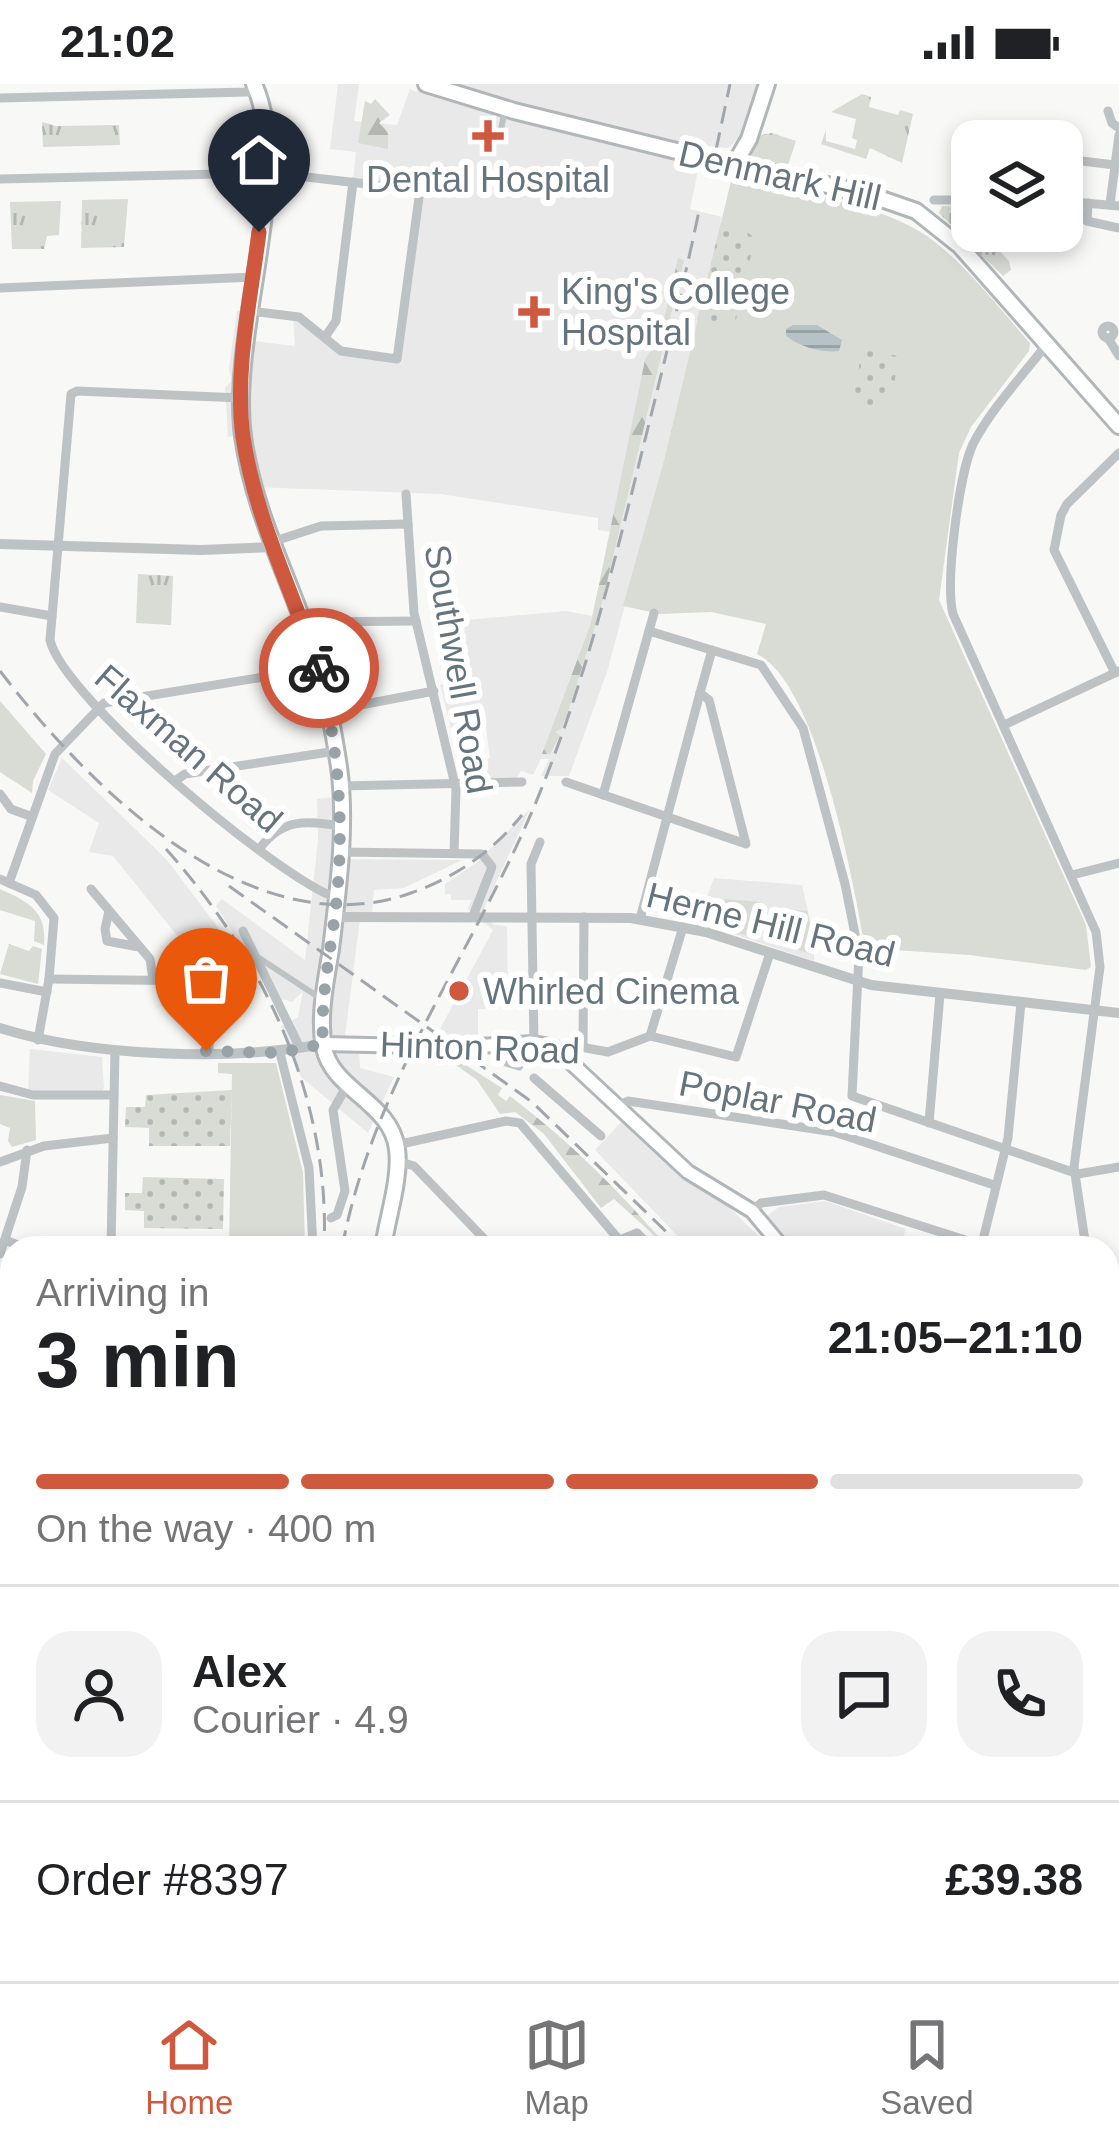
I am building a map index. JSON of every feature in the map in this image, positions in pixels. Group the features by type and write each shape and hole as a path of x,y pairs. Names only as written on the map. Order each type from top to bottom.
{"main road":[{"name":"Denmark Hill","path":"426,84 505,109 897,202 960,246 1119,426"},
{"path":"730,164 749,139 767,84"},
{"path":"255,86 267,129 266,173 241,398 245,446 329,711 341,786 337,898 323,1044 328,1060 375,1107 397,1153 385,1236"},
{"name":"Hinton Road","path":"323,1044 503,1046 534,1042 560,1052"},
{"path":"560,1052 688,1172 752,1210 773,1236"}],"street":[{"path":"0,98 255,86"},
{"path":"500,135 505,109"},
{"path":"1083,203 1114,205 1119,131 1108,111"},
{"path":"1083,161 1115,164"},
{"path":"0,179 266,173 420,190 397,359 341,351 299,317 250,311"},
{"path":"325,337 336,321 353,182"},
{"path":"920,214 924,200 951,200"},
{"path":"1088,203 1087,221 1119,228"},
{"path":"0,288 254,277"},
{"path":"1108,338 1119,356"},
{"path":"1047,344 973,444 957,518 951,608 1092,918 1100,950 1075,1173 1084,1236"},
{"name":"Flaxman Road","path":"241,398 71,394 50,640 55,659 97,710 175,781 260,848 324,894 337,898"},
{"path":"1004,724 1117,672 1054,550 1067,504 1119,453"},
{"name":"Southwell Road","path":"406,494 416,621 455,784 454,853"},
{"path":"0,544 189,550 273,544 321,526 408,524"},
{"path":"0,607 52,616"},
{"path":"603,794 654,613"},
{"path":"303,622 416,621"},
{"path":"649,631 764,667 807,738 859,954 852,1096 1075,1173 1119,1167"},
{"path":"640,919 712,650"},
{"path":"38,1040 55,927 51,910 36,895 4,881 56,754 112,700 319,668"},
{"path":"329,711 434,692"},
{"path":"566,782 746,844 709,700 700,693"},
{"path":"175,781 185,774 336,751"},
{"path":"341,786 522,782"},
{"path":"0,794 11,809 30,816"},
{"path":"260,848 279,828 311,823 340,826"},
{"path":"534,1042 531,865 541,842"},
{"path":"339,852 482,854 492,867 473,916"},
{"path":"1072,874 1119,862"},
{"path":"92,889 150,959 153,979"},
{"path":"109,911 104,929 107,941 139,946"},
{"name":"Herne Hill Road","path":"334,917 640,919 770,952 860,983 1119,1013"},
{"path":"583,1047 584,917"},
{"path":"650,1036 682,927"},
{"path":"243,931 300,1048"},
{"name":"Hinton Road","path":"560,1052 569,1046 608,1052 650,1036 738,1055 770,952"},
{"path":"256,956 324,999"},
{"path":"50,979 204,981 211,986 208,1051"},
{"path":"0,982 47,992"},
{"path":"929,1124 940,994"},
{"path":"983,1236 1006,1149 1021,1003"},
{"path":"0,1028 38,1040 115,1050 280,1053 323,1044"},
{"path":"503,1046 506,1062 519,1066"},
{"path":"113,1236 117,1183 115,1050"},
{"path":"280,1053 309,1168 312,1236"},
{"path":"534,1078 601,1136"},
{"path":"331,1218 337,1215 345,1191 333,1110 348,1084"},
{"path":"0,1086 33,1095 114,1095"},
{"name":"Poplar Road","path":"620,1105 628,1101 834,1132 994,1185"},
{"path":"397,1153 506,1121 520,1123 616,1236"},
{"path":"1,1159 27,1150 113,1138"},
{"path":"6,1236 22,1187 27,1150"},
{"path":"397,1153 480,1236"},
{"path":"752,1210 760,1203 824,1195 948,1236"}],"shaded area":[{"path":"338,84 359,84 354,121 397,125 410,89 416,92 421,84 757,84 740,138 728,148 708,146 702,151 690,209 722,217 607,672 569,776 541,776 549,759 541,759 533,775 521,771 517,778 483,779 481,761 490,758 486,728 452,733 440,685 463,682 459,667 467,665 455,621 566,611 592,616 611,532 598,530 598,518 440,494 254,487 242,434 228,437 225,388 231,381 237,311 250,311 247,340 295,346 293,316 334,347 396,359 420,193 353,182 356,152 330,149"},
{"path":"817,325 842,340 839,351 818,350 792,340 786,329"},
{"path":"62,758 167,860 225,937 213,939 191,932 188,949 113,856 89,852 99,823 48,790"},
{"path":"335,797 333,859 462,860 404,888 374,890 372,913 360,919 345,1036 359,1051 360,1068 394,1077 368,1133 301,1077 281,1026 298,1017 303,991 292,1002 284,999 275,1005 216,906 222,899 305,960 318,840 317,799"},
{"path":"530,809 482,913 494,925 507,926 508,1008 478,1009 478,1040 456,1041 440,1029 493,930 468,909 471,900 451,900 445,884 476,863"},
{"path":"714,878 802,885 814,961 713,927 718,905 706,899"},
{"path":"30,1049 102,1057 102,1092 28,1091"},
{"path":"624,1119 679,1176 728,1206 759,1236 677,1236 595,1150"},
{"path":"825,1201 906,1229 903,1236 783,1236 767,1216 779,1207"}],"green space":[{"path":"862,94 871,97 869,107 913,114 902,163 870,148 866,159 821,144 826,130 826,141 855,149 856,119 831,112"},
{"path":"375,99 390,115 379,123 388,132 388,149 358,143 365,101 371,104"},
{"path":"42,122 119,125 120,145 43,147"},
{"path":"759,129 761,135 772,133 796,141 787,168 750,159"},
{"path":"732,177 832,199 906,224 955,259 1030,343 1029,351 971,427 959,453 939,600 1086,925 1091,967 1086,970 865,948 842,834 815,743 779,673 757,654 766,624 711,612 660,614 623,606 663,464"},
{"path":"128,199 124,247 81,248 82,200"},
{"path":"61,201 59,235 47,236 44,249 12,249 10,202"},
{"path":"942,206 951,206 951,225 939,213"},
{"path":"721,222 755,238 734,328 697,320"},
{"path":"979,252 1000,252 1011,270 1003,276"},
{"path":"678,258 684,260 601,607 567,715 555,732 560,735 550,754 542,754 591,623 645,360 662,328"},
{"path":"862,350 899,356 889,412 852,405"},
{"path":"138,574 173,576 171,625 136,623"},
{"path":"0,701 46,754 32,793 0,772"},
{"path":"0,889 34,909 42,924 44,945 34,941 35,921 0,910"},
{"path":"725,899 761,902 749,936 715,927"},
{"path":"777,908 807,911 811,954 776,943 782,924 775,916"},
{"path":"9,944 29,951 33,946 42,949 38,984 0,974"},
{"path":"450,1055 502,1088 498,1095 506,1101 510,1096 553,1131 657,1236 614,1199 601,1208 544,1134 515,1112 500,1114 477,1080 445,1057"},
{"path":"218,1063 276,1063 303,1173 305,1236 229,1236 232,1074 218,1073"},
{"path":"232,1090 230,1146 149,1146 149,1128 125,1127 126,1107 145,1107 146,1095"},
{"path":"0,1095 35,1101 36,1140 12,1147 10,1128 0,1124"},
{"path":"143,1177 224,1179 223,1229 144,1228 144,1211 125,1210 125,1193 142,1193"}],"railway":[{"path":"716,150 730,84"},
{"path":"345,1236 376,1131 399,1076 509,863 566,724 616,554 699,211"},
{"path":"0,671 36,716 126,807 178,846 233,878 291,899 351,905 411,893 472,862 522,815"},
{"path":"166,849 233,937 284,1034 316,1138 324,1236"},
{"path":"229,886 532,1102 671,1236"}],"way so far":[{"path":"206,1051 280,1053 323,1044 337,899 341,786 319,668"}],"place":[{"name":"Dental Hospital","path":"488,136"},
{"name":"King's College Hospital","path":"534,312"},
{"name":"Whirled Cinema","path":"459,991"}],"route":[{"path":"259,232 243,369 243,434 262,518 319,668"}]}
